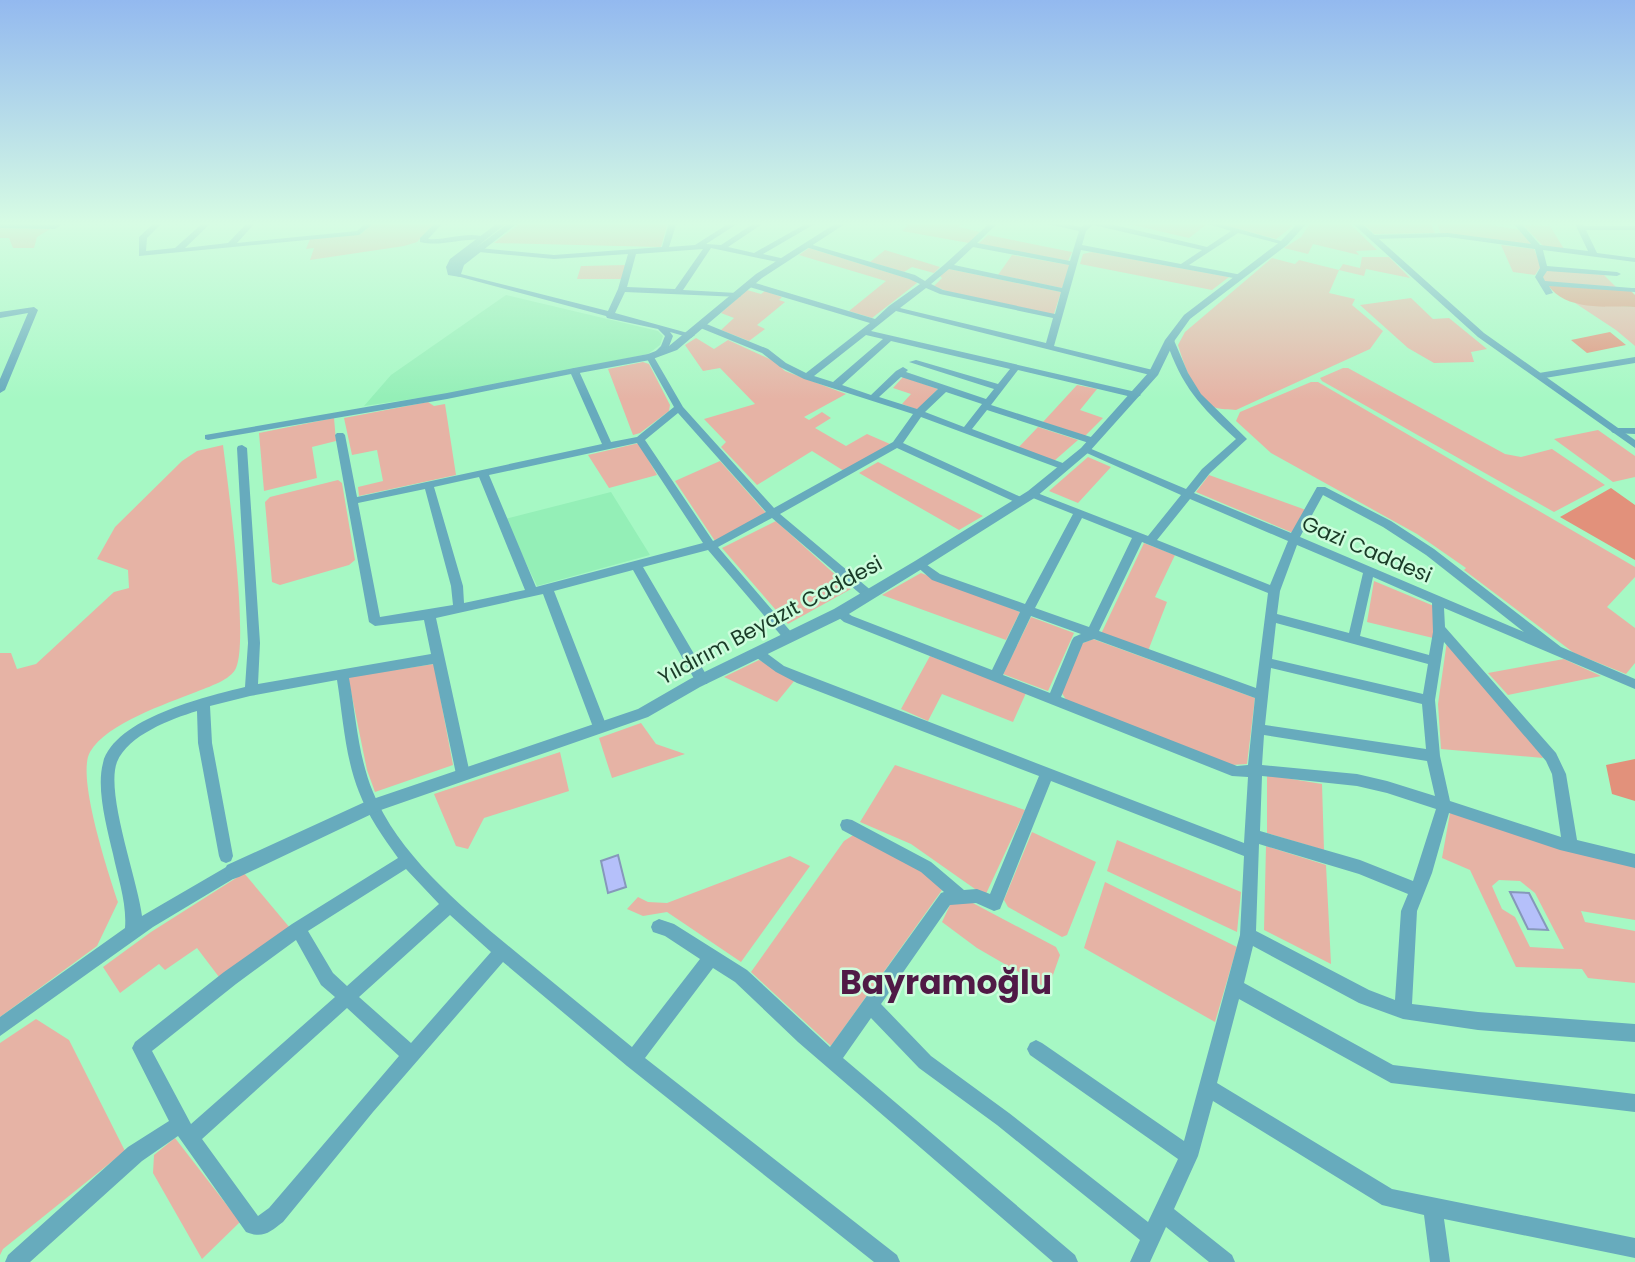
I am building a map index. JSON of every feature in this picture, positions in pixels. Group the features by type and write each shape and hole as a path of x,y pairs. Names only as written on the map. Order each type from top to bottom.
{"street":[{"path":"479,281 691,335"},
{"path":"610,316 624,281"},
{"path":"677,292 685,281"},
{"path":"208,437 447,397 653,355 673,348 691,335 753,281"},
{"path":"919,281 940,292 1059,317"},
{"path":"807,377 926,281"},
{"path":"1018,281 1066,291"},
{"path":"1049,347 1069,281"},
{"name":"Yıldırım Beyazıt Caddesi","path":"230,864 373,806 643,713 788,636 839,613 1032,494 1089,445 1136,395 1154,373 1170,341 1187,317 1235,281"},
{"path":"1420,281 1481,335 1635,445"},
{"path":"1543,283 1634,291"},
{"path":"1543,283 1549,293"},
{"path":"749,284 875,322"},
{"path":"622,289 737,295"},
{"path":"892,308 1154,373"},
{"path":"0,315 34,310 0,390"},
{"path":"701,325 765,351 783,365 807,377 919,413 1063,467"},
{"path":"653,355 665,346 668,336 662,329"},
{"path":"863,332 1136,395"},
{"path":"835,386 889,338"},
{"path":"1054,699 1078,640 1091,635 1145,539 1216,460 1242,439 1191,391 1170,341"},
{"path":"873,398 928,347"},
{"path":"653,355 679,408 773,514 869,595"},
{"path":"1539,376 1635,360"},
{"path":"913,362 1000,388"},
{"path":"966,431 1016,367"},
{"path":"574,371 608,447"},
{"path":"900,373 1089,445"},
{"path":"340,435 375,622 429,615 547,589 710,545 773,514 897,444 919,413 944,388"},
{"path":"352,501 640,439 679,408"},
{"path":"1616,432 1635,431"},
{"path":"640,439 710,545 788,636"},
{"path":"897,444 1021,501"},
{"name":"Gazi Caddesi","path":"1089,445 1186,494 1635,684"},
{"path":"242,448 254,643 251,689"},
{"path":"483,474 532,592"},
{"path":"429,486 457,586 459,608"},
{"path":"1140,1262 1189,1156 1248,935 1258,729 1274,591 1294,539 1321,489 1387,524 1430,552 1556,650"},
{"path":"1032,494 1274,591"},
{"path":"996,676 1079,513"},
{"path":"920,564 936,577 1262,695"},
{"path":"636,565 702,680"},
{"path":"1354,637 1369,570"},
{"path":"547,589 600,727"},
{"path":"1403,1011 1409,911 1444,806 1433,756 1428,700 1439,628 1438,600"},
{"path":"839,613 848,619 1237,772 1257,770 1357,780 1570,845 1635,861"},
{"path":"429,615 463,774"},
{"path":"1271,617 1354,637 1435,661"},
{"path":"1439,628 1551,757 1559,774 1570,845"},
{"path":"757,652 780,669 809,682 1250,852"},
{"path":"133,932 134,914 108,787 110,761 124,737 203,703 251,689 439,658"},
{"path":"1266,662 1428,700"},
{"path":"342,674 359,772 373,806 407,860 450,905 502,951 633,1060 890,1262"},
{"path":"0,1027 230,864 205,743 203,703"},
{"path":"1258,729 1433,756"},
{"path":"833,1058 946,898 959,895 977,896 994,904 1047,773"},
{"path":"847,825 926,867 959,895"},
{"path":"1251,835 1360,867 1417,890"},
{"path":"407,860 299,929 230,978 141,1048 185,1131 253,1225 262,1226 276,1214 502,951"},
{"path":"15,1262 135,1154 185,1131 346,998 450,905"},
{"path":"659,927 668,929 741,976 804,1036 833,1058 962,1173 1068,1262"},
{"path":"299,929 327,979 411,1055"},
{"path":"1248,935 1365,998 1403,1011 1478,1021 1635,1033"},
{"path":"633,1060 712,956"},
{"path":"1235,987 1391,1074 1635,1102"},
{"path":"870,1005 926,1062 1152,1237"},
{"path":"1036,1049 1189,1156"},
{"path":"1208,1087 1389,1198 1635,1248"},
{"path":"1433,1209 1440,1262"},
{"path":"1163,1212 1225,1262"}],"shaded area":[{"path":"886,281 917,283 872,318 849,311"},
{"path":"939,281 1007,281 1061,292 1054,314 1051,314 934,286"},
{"path":"1027,281 1064,281 1062,288"},
{"path":"1166,281 1224,281 1212,290"},
{"path":"1245,281 1334,281 1329,293 1355,299 1352,305 1383,331 1370,349 1236,410 1216,408 1200,395 1178,345 1185,332"},
{"path":"1610,281 1616,287 1545,282"},
{"path":"1548,285 1631,291 1635,295 1635,307 1575,303 1555,293"},
{"path":"747,290 761,294 765,291 782,297 779,300 785,302 757,325 765,329 749,341 721,330 734,318 721,313"},
{"path":"506,295 658,331 663,336 660,345 648,354 460,392 364,406 391,375"},
{"path":"1411,298 1433,319 1449,318 1487,349 1471,352 1474,362 1434,363 1408,348 1360,305"},
{"path":"1575,303 1635,307 1635,346 1616,330"},
{"path":"1610,332 1626,345 1587,353 1571,340"},
{"path":"696,338 714,349 728,340 774,361 785,371 846,394 804,417 809,420 822,412 831,418 815,428 846,446 867,434 890,444 844,471 812,451 757,485 721,447 726,442 704,419 755,404 720,368 703,371 685,345"},
{"path":"643,362 649,364 670,405 669,411 640,433 633,435 608,369"},
{"path":"1348,368 1505,454 1521,457 1552,449 1605,485 1554,512 1320,378"},
{"path":"903,377 938,389 918,410 902,404 911,394 893,388"},
{"path":"1311,382 1318,382 1635,567 1635,577 1607,607 1635,628 1635,663 1626,674 1574,653 1464,570 1466,568 1417,534 1271,453 1236,421 1240,412"},
{"path":"1077,385 1097,389 1080,410 1103,418 1085,436 1043,422"},
{"path":"428,402 434,406 445,404 456,475 359,496 358,487 383,481 377,450 352,455 344,418"},
{"path":"334,418 336,441 312,447 317,478 264,491 259,433"},
{"path":"1038,427 1078,440 1054,461 1018,448"},
{"path":"1598,430 1635,456 1635,477 1613,482 1554,439"},
{"path":"639,443 657,475 609,488 588,455"},
{"path":"223,445 239,595 239,652 236,668 219,683 123,723 98,742 90,752 87,782 90,803 118,902 97,946 0,1017 0,653 11,653 17,669 36,664 114,592 129,588 128,570 97,559 115,527 182,461 197,451"},
{"path":"1088,457 1111,467 1078,503 1049,491"},
{"path":"720,461 767,514 715,541 675,481"},
{"path":"878,462 983,516 959,530 859,473"},
{"path":"1209,475 1306,510 1293,533 1196,492"},
{"path":"338,480 342,483 355,560 349,565 280,585 272,582 265,502 270,497"},
{"path":"1611,488 1635,505 1635,560 1560,517"},
{"path":"611,492 650,555 537,586 505,519"},
{"path":"776,521 851,589 788,624 722,548"},
{"path":"1144,543 1175,555 1155,597 1167,602 1148,651 1101,634"},
{"path":"921,573 1020,612 1006,640 882,595"},
{"path":"1374,581 1434,606 1433,638 1367,622"},
{"path":"1031,617 1074,633 1048,691 1003,674"},
{"path":"1093,639 1255,698 1247,764 1232,765 1067,701 1061,692 1081,644"},
{"path":"1447,641 1536,745 1543,758 1441,749 1438,704"},
{"path":"930,656 1026,693 1013,722 942,694 928,721 901,709"},
{"path":"1564,659 1601,676 1508,695 1488,673"},
{"path":"759,660 795,680 777,702 724,677"},
{"path":"434,664 453,765 375,792 367,770 348,677"},
{"path":"641,723 656,744 685,754 612,778 599,738"},
{"path":"560,752 569,791 484,818 468,849 456,846 434,794"},
{"path":"1635,759 1635,801 1612,794 1606,765"},
{"path":"895,765 1025,810 985,896 911,844 860,822"},
{"path":"1267,775 1322,784 1324,850 1267,833"},
{"path":"1450,813 1635,867 1635,920 1581,911 1585,922 1635,931 1635,983 1588,978 1582,969 1516,967 1470,870 1442,858","holes":["1499,880 1520,881 1535,893 1564,949 1530,947 1515,917 1502,909 1492,886"]},
{"path":"1032,832 1096,862 1067,935 1062,937 1008,907 1004,900"},
{"path":"855,834 924,872 942,890 831,1046 751,972 844,841"},
{"path":"1117,840 1241,892 1237,932 1107,871"},
{"path":"1266,846 1326,865 1331,964 1264,930"},
{"path":"790,856 810,866 741,962 667,912 643,916 627,909 638,897 648,902 667,903"},
{"path":"244,873 290,928 219,977 197,948 165,970 159,964 120,993 103,967 151,932"},
{"path":"1105,882 1237,947 1215,1022 1084,948"},
{"path":"969,901 1056,947 1060,955 1048,989 977,948 942,922 951,903"},
{"path":"36,1019 69,1040 125,1151 3,1249 0,1255 0,1043"},
{"path":"175,1138 240,1222 202,1259 153,1173 154,1155"}],"water":[{"path":"618,855 626,887 608,893 601,861"},
{"path":"1510,892 1529,893 1548,930 1528,929"}],"district":[{"name":"Bayramoğlu","path":"946,982"}]}
